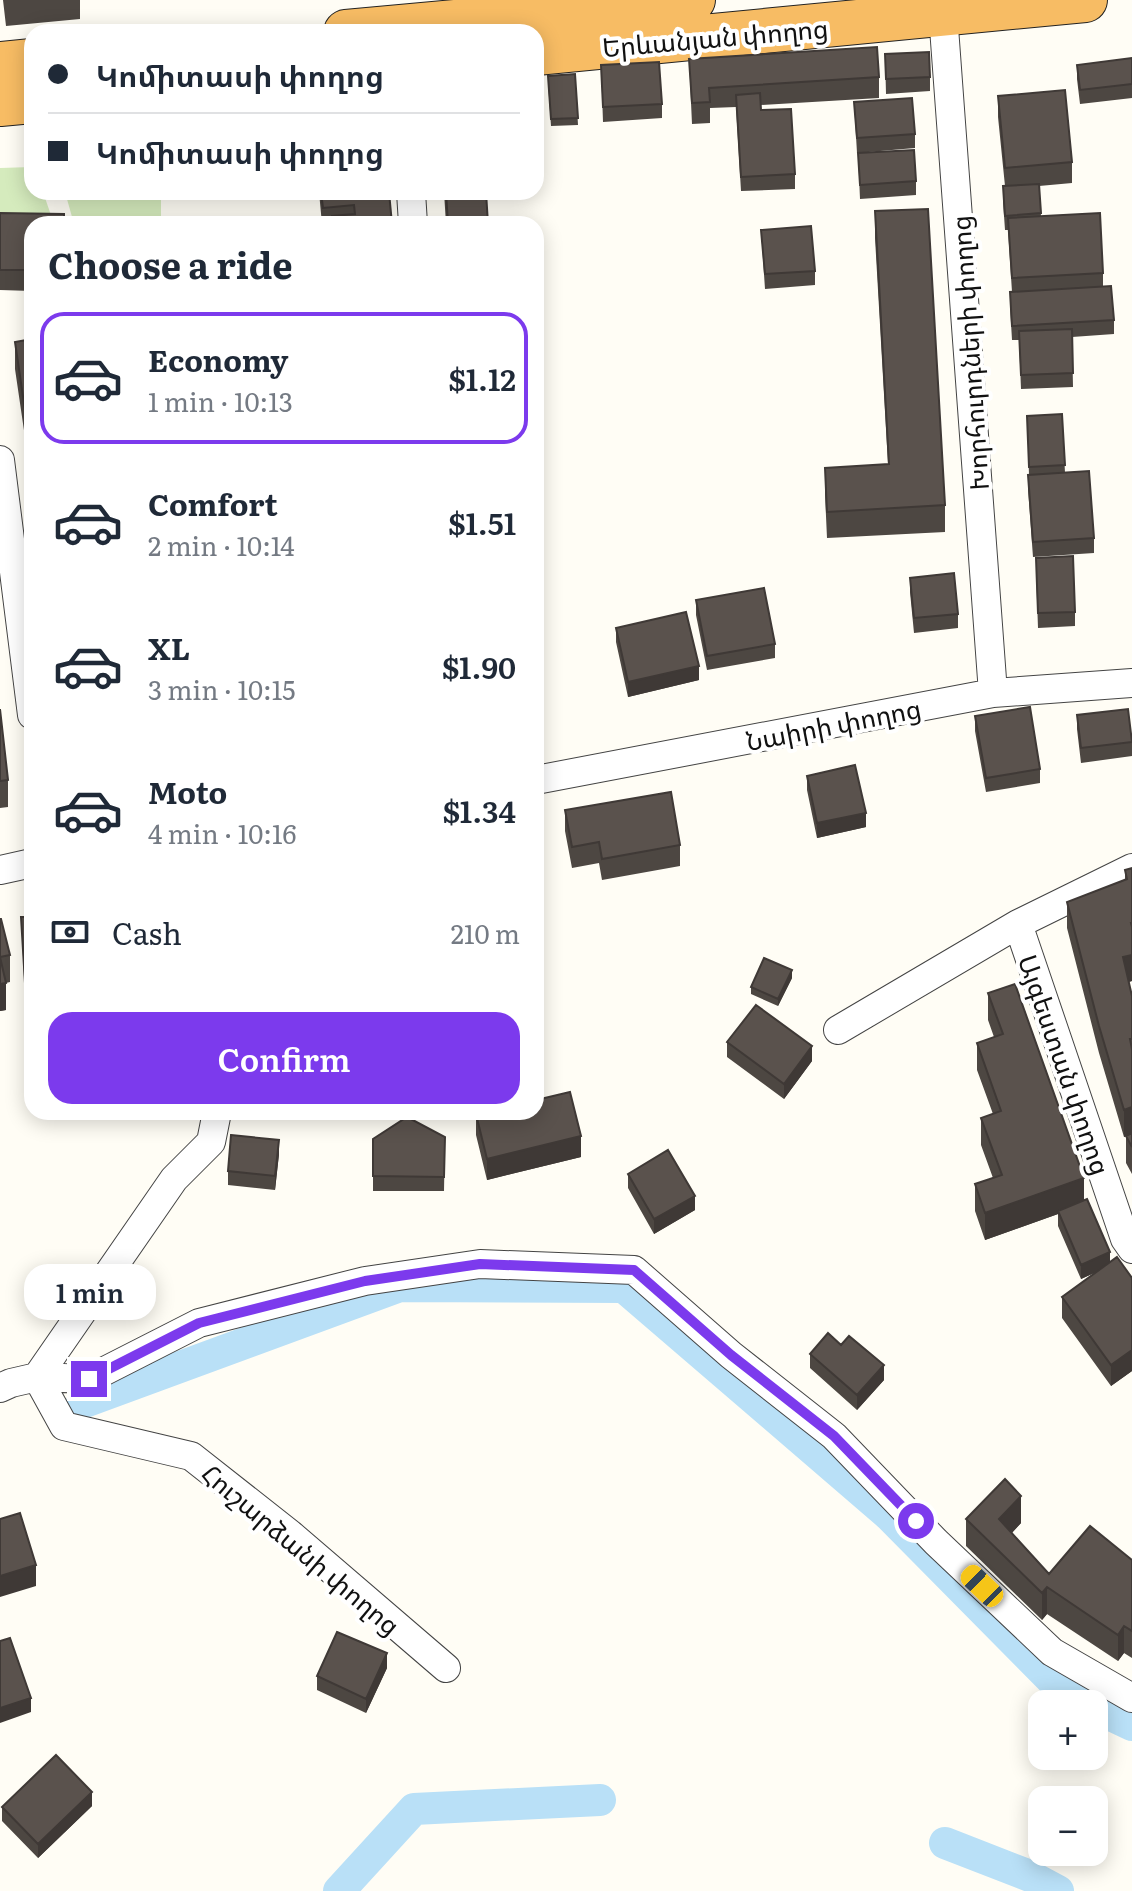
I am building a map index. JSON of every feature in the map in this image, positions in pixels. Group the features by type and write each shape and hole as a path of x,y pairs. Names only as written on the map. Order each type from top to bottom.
{"highway":[{"name":"Երևանյան փողոց","path":"367,24 394,14 693,0"},
{"name":"Երևանյան փողոց","path":"544,52 1085,0"},
{"path":"0,64 24,62"},
{"path":"0,104 24,102"}],"street":[{"name":"Խորհուրդների փողոց","path":"943,14 993,693"},
{"path":"0,460 24,651"},
{"name":"Նաիրի փողոց","path":"544,778 993,693 1132,683"},
{"path":"0,870 24,865"},
{"path":"838,1030 1018,924 1132,868"},
{"name":"Այգեստան փողոց","path":"1018,924 1125,1239 1132,1249"},
{"path":"37,1377 174,1179 211,1142 215,1120"},
{"path":"0,1388 37,1377 89,1379 199,1323 365,1281 480,1264 634,1270 731,1355 834,1436 936,1542 1052,1652 1132,1698"},
{"name":"Հուշարձանի փողոց","path":"37,1377 64,1426 191,1456 290,1534 446,1668"}],"green space":[{"path":"24,167 24,200 46,200 51,216 24,216 24,226 0,227 0,168"},
{"path":"67,200 161,200 161,216 72,216"}],"building":[{"path":"877,47 879,77 709,88 710,102 692,103 689,59"},
{"path":"929,52 930,77 886,79 885,54"},
{"path":"1132,58 1132,84 1080,90 1077,65"},
{"path":"659,62 662,104 603,107 601,65"},
{"path":"575,74 578,118 551,119 548,76"},
{"path":"1065,90 1072,162 1005,168 998,96"},
{"path":"760,93 761,110 791,109 795,174 741,177 736,95"},
{"path":"912,98 915,134 857,138 854,102"},
{"path":"914,150 916,181 860,185 858,153"},
{"path":"1039,184 1041,213 1005,216 1003,186"},
{"path":"322,200 390,200 391,216 332,216 355,214 354,205 323,208"},
{"path":"446,200 486,200 488,216 448,216"},
{"path":"928,209 945,505 827,512 825,468 889,464 875,211"},
{"path":"0,213 64,214 24,216 24,270 0,270"},
{"path":"1100,213 1103,273 1012,278 1008,218"},
{"path":"811,226 815,271 765,274 761,230"},
{"path":"1111,286 1114,320 1012,326 1010,292"},
{"path":"1072,329 1073,373 1021,375 1019,331"},
{"path":"24,340 24,403 15,342"},
{"path":"1062,414 1065,465 1029,467 1027,416"},
{"path":"1089,471 1094,538 1033,542 1028,475"},
{"path":"1073,556 1075,612 1038,613 1036,558"},
{"path":"954,573 958,614 914,618 910,578"},
{"path":"764,588 775,644 707,656 696,600"},
{"path":"686,612 699,666 628,682 616,628"},
{"path":"1030,707 1040,769 986,778 975,716"},
{"path":"0,709 8,780 0,781"},
{"path":"1128,709 1132,742 1081,748 1077,715"},
{"path":"855,765 866,813 817,823 807,776"},
{"path":"671,792 680,845 602,859 599,842 572,847 565,810"},
{"path":"1132,868 1132,955 1123,957 1132,996 1132,1107 1124,1110 1067,902 1127,879 1125,870"},
{"path":"21,917 24,917 24,966"},
{"path":"0,919 10,955 0,957"},
{"path":"0,957 6,983 0,984"},
{"path":"764,958 792,970 778,999 751,987"},
{"path":"1015,984 1084,1178 985,1213 975,1184 1002,1175 981,1118 1001,1111 977,1043 1003,1034 988,993"},
{"path":"756,1005 812,1046 784,1084 727,1042"},
{"path":"570,1092 581,1136 487,1159 477,1120 544,1120 544,1098"},
{"path":"402,1120 413,1120 445,1137 444,1177 373,1176 373,1139"},
{"path":"1132,1133 1132,1147 1126,1136"},
{"path":"231,1135 279,1140 275,1176 228,1171"},
{"path":"668,1150 695,1196 654,1219 628,1174"},
{"path":"1087,1199 1110,1252 1081,1265 1058,1211"},
{"path":"1117,1257 1132,1278 1132,1350 1111,1365 1062,1297"},
{"path":"828,1333 841,1345 849,1336 884,1365 857,1395 810,1354"},
{"path":"1005,1479 1021,1496 999,1519 1049,1574 1090,1526 1132,1560 1132,1631 1124,1626 1118,1635 1047,1587 1042,1593 966,1519"},
{"path":"20,1513 36,1565 0,1576 0,1519"},
{"path":"337,1632 387,1653 366,1699 317,1676"},
{"path":"10,1638 31,1698 0,1708 0,1641"},
{"path":"56,1755 92,1792 38,1844 2,1807"}],"waterway":[{"path":"82,1403 400,1286 624,1287 889,1515 1062,1690"},
{"path":"1108,1714 1132,1725"},
{"path":"339,1891 414,1809 600,1800"},
{"path":"945,1843 1030,1876 1058,1891"}],"route":[{"path":"89,1379 199,1323 365,1281 480,1264 634,1270 731,1355 834,1436 916,1521"}]}
